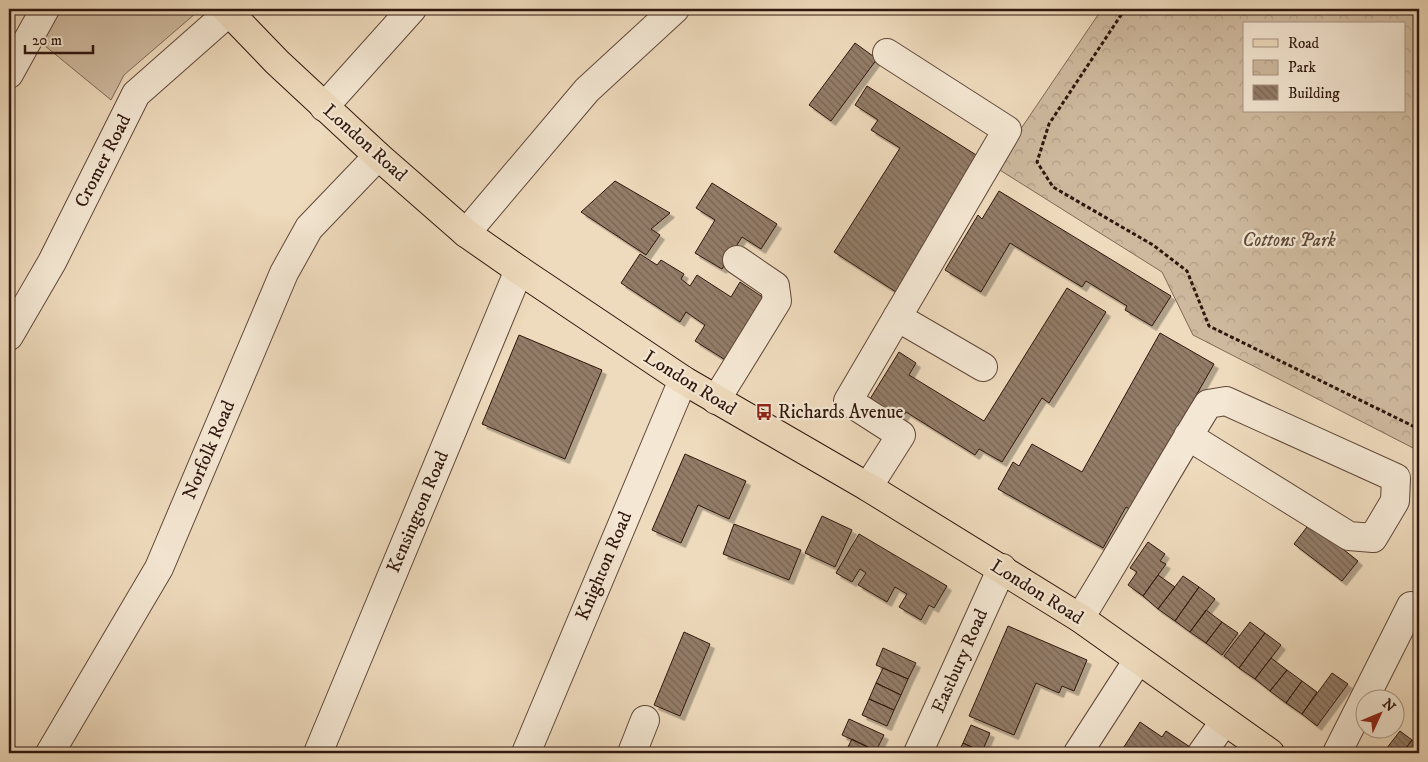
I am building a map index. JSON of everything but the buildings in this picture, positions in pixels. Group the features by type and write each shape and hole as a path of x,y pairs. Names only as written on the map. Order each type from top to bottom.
{"main road":[{"name":"London Road","path":"227,11 324,107 466,233 683,380 868,487 1002,568 1080,618 1270,753"}],"street":[{"path":"9,74 45,9"},
{"path":"324,107 412,9"},
{"path":"466,233 586,90 674,9"},
{"name":"Cromer Road","path":"9,336 52,262 136,94 227,11"},
{"path":"868,487 901,435 848,401 1006,130 887,54"},
{"name":"Norfolk Road","path":"50,753 159,568 284,273 309,228 378,156"},
{"path":"716,400 777,301 775,286 737,260"},
{"name":"Kensington Road","path":"318,753 519,270"},
{"path":"898,317 983,367"},
{"name":"Knighton Road","path":"526,753 683,380"},
{"path":"1080,618 1188,436 1208,404 1226,401 1396,478 1395,501 1373,538 1349,536 1188,436"},
{"name":"Eastbury Road","path":"918,753 1002,568"},
{"path":"1337,753 1411,606"},
{"path":"1078,753 1138,660"},
{"path":"632,753 645,720"},
{"path":"1202,753 1224,722"}],"path":[{"path":"1125,9 1050,124 1037,162 1053,187 1152,245 1187,271 1209,326 1419,429"}],"green space":[{"path":"30,9 193,9 196,13 124,75 111,100 39,41 9,92 9,48"},
{"name":"Cottons Park","path":"1102,9 1419,9 1419,451 1193,335 1162,272 995,167"}],"place":[{"name":"Richards Avenue","path":"764,412"}]}
